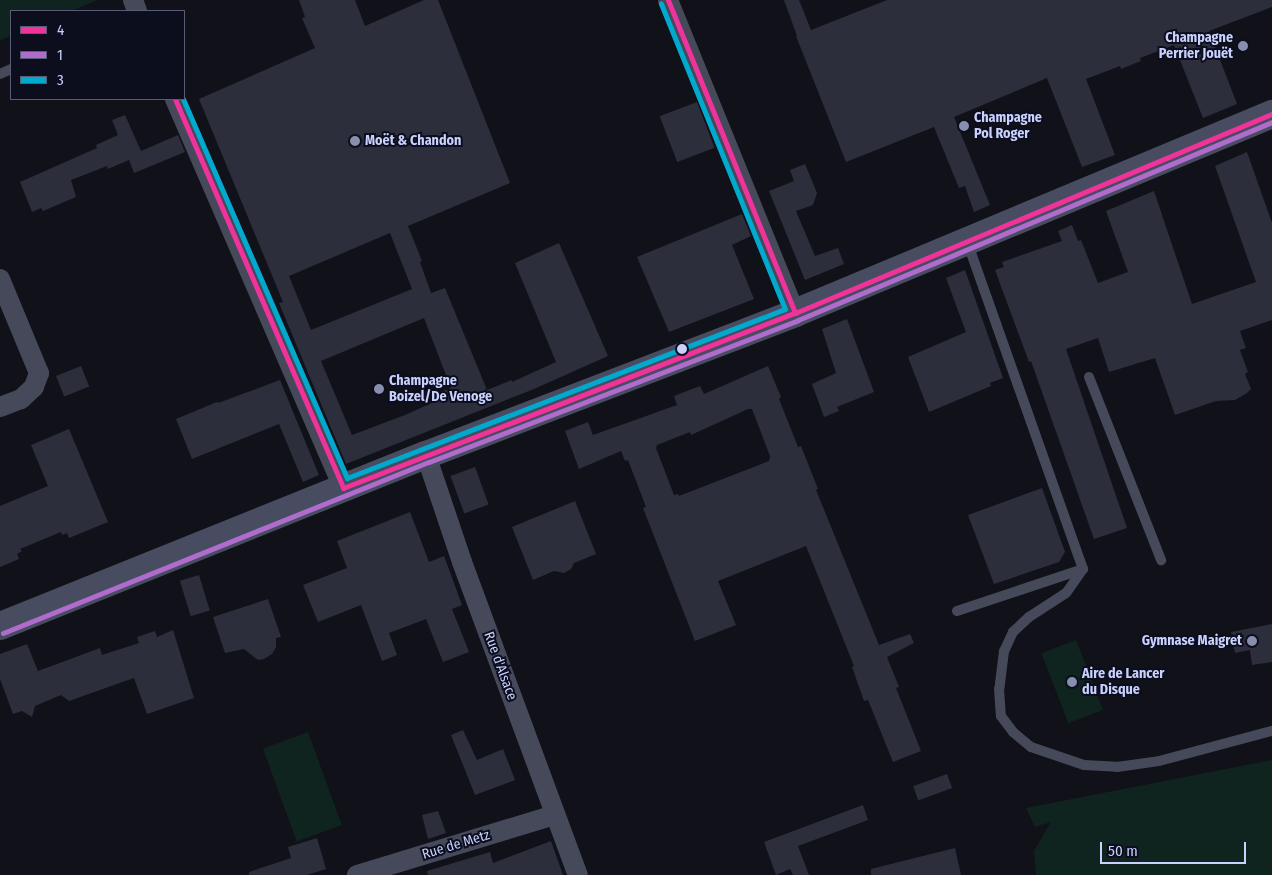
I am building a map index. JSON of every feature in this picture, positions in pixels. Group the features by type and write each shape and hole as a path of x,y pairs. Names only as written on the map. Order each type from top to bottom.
{"main road":[{"path":"0,626 343,488 795,313 1272,114"}],"street":[{"path":"668,0 795,313"},
{"path":"175,100 343,488"},
{"path":"0,279 39,373 34,387 21,399 0,407"},
{"name":"Rue d'Alsace","path":"426,456 462,562 578,875"},
{"name":"Rue de Metz","path":"357,875 555,815"}],"lane":[{"path":"966,241 1083,569"},
{"path":"1090,377 1161,560"},
{"path":"957,611 1083,569"},
{"path":"1083,569 1066,593 1028,617 1018,627 1004,651 999,689 1000,716 1013,732 1031,747 1084,765 1117,767 1159,762 1272,732"}],"green space":[{"path":"0,0 98,0 73,10 10,10 10,36 0,40"},
{"name":"Aire de Lancer du Disque","path":"1076,640 1103,710 1068,723 1041,653"},
{"path":"308,732 342,825 297,841 263,748"},
{"path":"1272,760 1272,875 1036,875 1034,851 1051,822 1035,827 1026,808"}],"building":[{"name":"Moёt & Chandon","path":"299,0 355,0 365,26 424,0 438,0 510,183 408,226 422,261 420,262 431,293 445,288 487,390 512,380 512,382 556,362 515,263 559,243 608,356 534,389 346,464 279,303 283,302 199,99 315,48 302,18 305,17","holes":["390,233 412,289 311,330 289,276","424,318 451,388 440,392 443,398 352,435 321,361"]},
{"path":"784,0 799,0 811,30 887,0 1272,0 1272,7 1209,31 1237,104 1203,118 1174,45 1140,58 1141,61 1121,69 1120,66 1086,79 1115,155 1082,167 1047,78 954,117 990,205 974,212 965,186 959,188 934,127 846,162 796,36"},
{"path":"697,102 715,148 677,162 660,116"},
{"path":"125,115 141,151 178,135 185,152 134,173 129,160 108,169 107,166 71,180 76,197 43,211 41,208 32,212 20,182 97,148 96,145 118,135 112,120"},
{"path":"1247,152 1272,223 1272,320 1240,331 1246,348 1240,350 1248,372 1245,374 1251,389 1235,400 1216,401 1175,415 1155,358 1109,372 1098,338 1066,349 1127,528 1094,539 1031,361 1029,362 995,270 1004,267 1002,262 1062,241 1058,231 1072,225 1078,241 1081,240 1098,283 1128,272 1106,211 1154,191 1192,304 1256,282 1215,166"},
{"path":"805,164 817,193 813,205 796,211 815,256 838,248 844,264 805,280 769,191 794,181 790,170"},
{"path":"742,214 751,236 732,245 754,299 669,332 637,257"},
{"path":"965,270 1003,378 990,383 991,386 929,412 908,357 966,332 946,278"},
{"path":"847,319 874,392 837,407 839,411 824,417 812,384 836,373 822,329"},
{"path":"81,366 89,386 64,397 56,376"},
{"path":"768,366 798,447 801,446 818,489 816,490 879,645 910,634 914,643 887,657 899,687 896,688 921,751 893,762 868,700 864,701 852,667 854,666 806,546 718,581 736,625 695,641 643,508 646,507 628,460 625,461 621,451 579,469 565,431 588,422 593,435 677,405 674,396 700,386 704,394","holes":["748,409 752,409 770,456 769,461 679,496 678,494 674,495 656,448 657,445 690,432 691,435"]},
{"path":"280,380 319,475 303,482 279,424 192,459 176,419 217,402"},
{"path":"69,429 108,522 69,538 67,533 62,535 61,532 20,549 22,551 17,554 19,559 0,567 0,506 48,486 31,445"},
{"path":"475,467 489,505 464,513 451,476"},
{"path":"1042,488 1065,552 1059,562 994,584 968,515"},
{"path":"575,501 596,554 574,563 571,569 564,573 554,571 533,580 512,527"},
{"path":"410,512 429,562 444,556 462,605 452,609 469,652 443,662 426,619 389,633 397,655 382,661 361,605 318,622 303,585 347,568 337,541"},
{"path":"199,575 210,610 191,616 180,581"},
{"path":"268,599 281,637 276,638 276,647 272,654 258,660 244,649 225,653 213,617"},
{"name":"Gymnase Maigret","path":"1272,624 1272,662 1252,665 1250,650 1235,653 1231,632"},
{"path":"173,630 194,698 147,714 134,678 69,701 61,695 35,706 32,717 22,711 13,714 0,679 0,654 27,644 38,671 100,648 102,655 139,643 137,637 155,631 157,637"},
{"path":"463,730 477,760 503,749 515,780 475,795 451,735"},
{"path":"947,774 952,788 918,800 913,786"},
{"path":"863,805 868,820 798,846 809,875 793,875 790,869 776,875 764,842"},
{"path":"438,811 446,833 428,839 422,815"},
{"path":"317,838 326,869 307,875 249,875 249,872 291,858 288,847"},
{"path":"551,841 563,875 428,875 427,871 490,852 493,863"},
{"path":"955,848 961,875 871,875 871,869"}],"transit line":[{"name":"4","path":"668,0 795,313"},
{"name":"3","path":"183,100 347,478 785,309 661,3"},
{"name":"4","path":"175,100 343,488 795,313 1272,114"},
{"name":"1","path":"3,633 429,462 798,320 1272,122"}],"place":[{"name":"Champagne Perrier Jouët","path":"1243,46"},
{"name":"Champagne Pol Roger","path":"964,126"},
{"name":"Moёt & Chandon","path":"355,141"},
{"name":"Champagne Boizel/De Venoge","path":"379,389"},
{"name":"Gymnase Maigret","path":"1252,641"},
{"name":"Aire de Lancer du Disque","path":"1072,682"}]}
